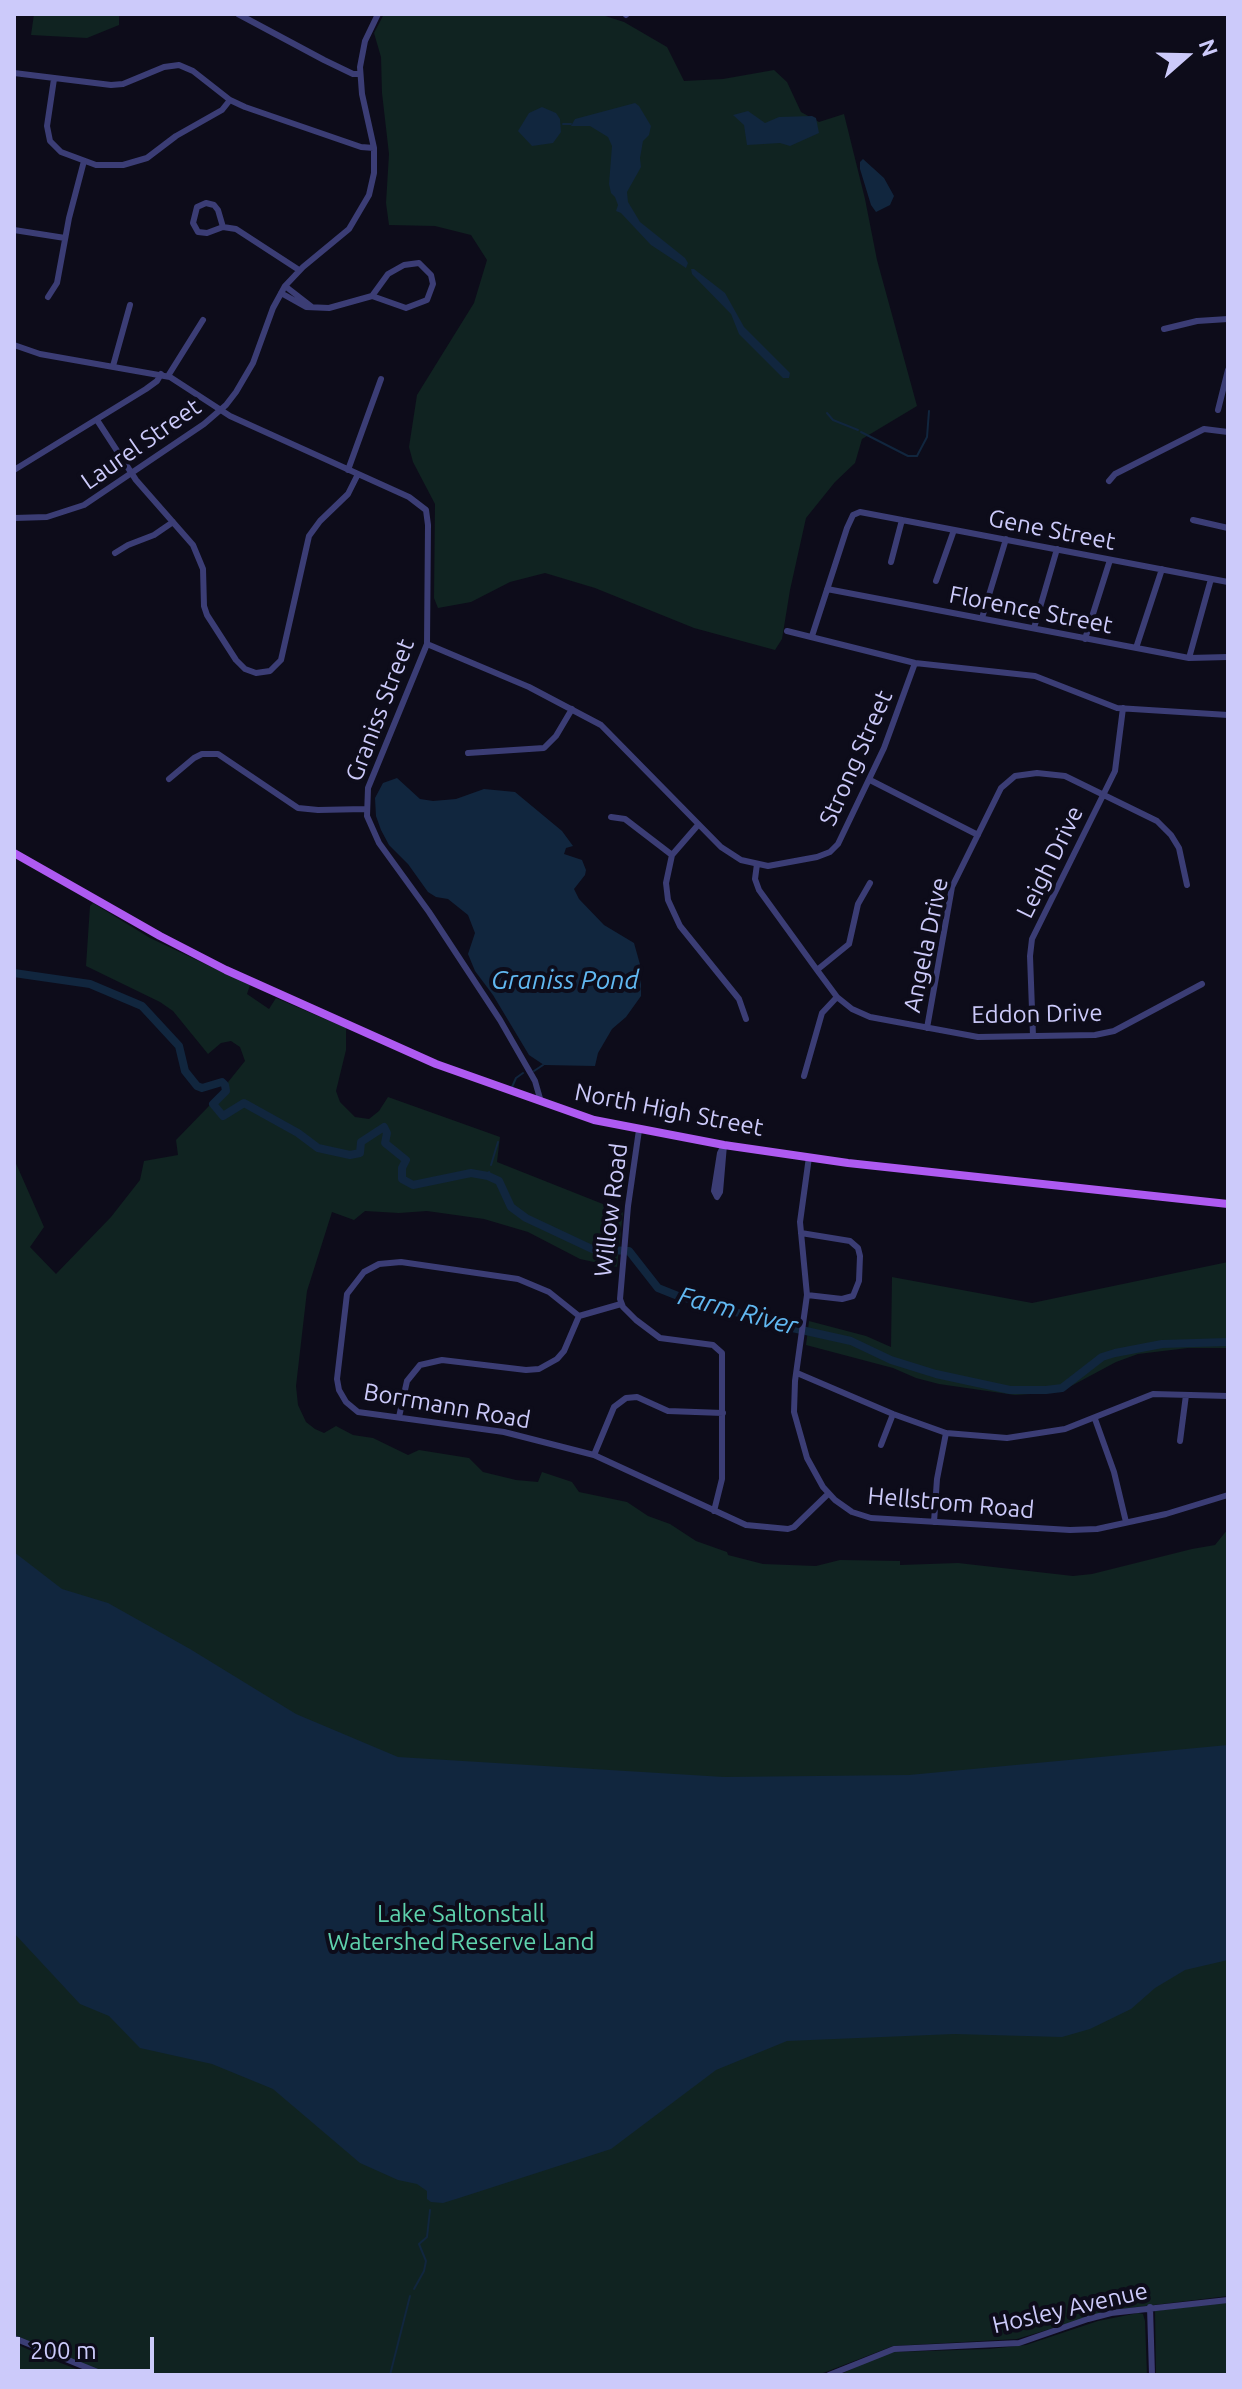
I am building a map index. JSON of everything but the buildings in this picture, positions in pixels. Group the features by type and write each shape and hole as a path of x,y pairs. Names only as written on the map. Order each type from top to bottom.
{"main road":[{"name":"North High Street","path":"14,853 205,960 436,1064 594,1120 724,1145 809,1157 1228,1204"}],"street":[{"path":"238,14 324,60 353,74 360,74"},
{"name":"Laurel Street","path":"14,518 47,517 72,511 220,411 249,371 283,290 299,270 339,239 359,215 372,183 374,148 360,74 365,41 378,14"},
{"path":"14,73 123,84 164,67 179,65 193,71 230,100 361,147 374,148"},
{"path":"54,79 47,135 55,148 84,161 108,166 147,158 176,136 222,110 230,100"},
{"path":"48,297 57,283 84,161"},
{"path":"223,227 214,205 206,203 197,207 193,223 195,230 207,233 223,227 243,233 299,270"},
{"path":"14,230 65,238"},
{"path":"283,290 306,307 338,306 372,296 388,274 404,265 419,263 431,275 433,284 429,296 413,307 398,307 372,296"},
{"path":"113,366 130,305"},
{"path":"1164,329 1197,321 1228,319"},
{"path":"14,470 157,381 203,320"},
{"path":"14,345 40,354 164,375"},
{"path":"1218,410 1227,372"},
{"name":"Graniss Street","path":"164,375 190,388 220,411 416,500 426,510 427,644 368,788 365,809 379,843 438,925 506,1030 535,1081 541,1102"},
{"path":"348,470 381,379"},
{"path":"97,420 131,474 193,545 201,560 204,606 241,666 248,671 264,673 275,667 284,656 309,536 341,502 358,474"},
{"path":"1109,481 1115,474 1204,429 1228,432"},
{"name":"Gene Street","path":"827,589 850,519 858,512 1228,582"},
{"path":"891,562 902,520"},
{"path":"1193,520 1228,528"},
{"path":"115,553 154,535 173,522"},
{"path":"936,581 954,530"},
{"path":"982,618 1006,539"},
{"path":"1034,628 1057,549"},
{"path":"1085,639 1110,560"},
{"path":"1136,648 1162,569"},
{"path":"1189,658 1211,579"},
{"path":"812,636 827,589"},
{"name":"Florence Street","path":"827,589 1189,658 1228,657"},
{"path":"787,631 915,663 1035,676 1123,708 1228,715"},
{"name":"Strong Street","path":"427,644 517,681 611,732 726,851 757,864 788,864 830,852 840,840 870,780 915,663"},
{"name":"Leigh Drive","path":"1033,1036 1032,939 1118,763 1123,708"},
{"path":"468,753 544,748 556,736 572,709"},
{"path":"169,779 194,758 218,754 298,808 365,809"},
{"name":"Angela Drive","path":"927,1028 952,887 1001,788 1009,779 1037,773 1065,776 1157,821 1166,829 1182,855 1187,885"},
{"path":"870,780 978,835"},
{"path":"611,817 625,819 672,855"},
{"path":"698,825 672,855 666,883 672,914 739,999 746,1019"},
{"name":"Eddon Drive","path":"757,864 755,879 759,890 817,970 837,997 852,1009 870,1017 978,1037 1107,1033 1202,984"},
{"path":"817,970 849,944 858,904 870,883"},
{"path":"804,1076 822,1013 837,997"},
{"name":"Willow Road","path":"639,1130 624,1240 621,1304 643,1327 660,1338 713,1345 720,1349 723,1357 722,1479 714,1511"},
{"path":"724,1145 720,1192 717,1197 714,1191 724,1145"},
{"name":"Hellstrom Road","path":"809,1157 801,1213 807,1295 794,1412 801,1446 814,1473 828,1494 844,1507 862,1516 1070,1530 1097,1529 1188,1509 1228,1495"},
{"path":"801,1233 850,1241 856,1245 860,1256 859,1281 853,1296 842,1299 807,1295"},
{"name":"Borrmann Road","path":"579,1316 549,1292 518,1279 386,1262 356,1279 347,1294 338,1384 342,1397 354,1409 504,1432 594,1455 655,1481 738,1523 782,1530 794,1527 828,1494"},
{"path":"399,1417 407,1381 420,1365 442,1360 517,1370 539,1369 557,1359 564,1351 579,1316 621,1304"},
{"path":"797,1373 946,1433 1007,1438 1065,1429 1153,1394 1171,1392 1228,1396"},
{"path":"1180,1441 1186,1395"},
{"path":"594,1455 614,1407 626,1398 644,1399 668,1411 723,1413"},
{"path":"881,1445 893,1414"},
{"path":"1095,1419 1114,1472 1126,1522"},
{"path":"934,1522 937,1479 946,1433"},
{"name":"Hosley Avenue","path":"829,2375 894,2349 1019,2343 1088,2319 1150,2307 1228,2300"},
{"path":"1150,2307 1152,2375"},
{"path":"14,2338 105,2375"}],"green space":[{"path":"34,14 119,14 119,25 87,38 31,35"},
{"path":"384,14 599,14 624,22 667,47 684,81 723,79 774,70 787,82 801,112 819,122 844,114 877,260 917,406 862,439 855,463 806,518 782,639 775,650 694,628 595,588 545,573 510,582 471,602 438,608 434,598 435,504 413,462 409,447 417,395 474,303 487,260 471,235 435,226 389,225 386,203 389,154 381,57 374,33"},
{"name":"Lake Saltonstall Watershed Reserve Land","path":"93,903 150,938 250,985 247,994 269,1009 276,998 346,1028 346,1050 336,1091 340,1102 355,1117 369,1119 388,1097 500,1137 497,1162 623,1212 617,1267 580,1259 528,1232 484,1219 427,1211 365,1211 354,1220 332,1212 307,1291 296,1386 298,1405 306,1422 315,1429 324,1433 336,1426 353,1435 373,1438 408,1455 419,1450 469,1458 483,1472 516,1480 538,1482 542,1472 572,1482 579,1492 627,1502 648,1516 670,1524 696,1541 728,1555 763,1564 816,1566 840,1560 900,1561 900,1565 958,1563 1073,1576 1215,1545 1228,1529 1228,2296 1113,2310 1017,2339 893,2346 818,2375 107,2375 14,2336 14,1159 44,1227 30,1247 56,1274 111,1217 140,1180 144,1161 178,1155 176,1140 245,1061 240,1047 231,1041 221,1043 208,1054 173,1011 86,966 90,906"},
{"path":"1228,1262 1228,1348 1188,1348 1138,1354 1073,1385 1046,1393 1015,1395 939,1384 893,1368 806,1345 809,1321 866,1336 891,1347 892,1277 1032,1303"},
{"path":"1228,2302 1228,2375 1156,2375 1155,2311"},
{"path":"1143,2314 1145,2321 1147,2375 839,2375 894,2352 1026,2345 1098,2321"},
{"path":"14,2343 45,2357 92,2375 14,2375"}],"water":[{"path":"635,103 651,126 649,135 643,141 641,167 627,192 628,202 640,222 685,258 688,263 686,268 651,245 616,211 618,205 609,184 612,146 608,137 590,126 571,126 575,119"},
{"path":"542,107 556,113 561,132 553,143 532,146 518,131 529,113"},
{"path":"748,111 765,123 779,117 812,116 816,118 819,133 790,146 780,143 747,145 744,125 733,115"},
{"path":"863,159 884,178 894,196 890,205 876,212 860,169"},
{"path":"691,269 725,293 744,327 790,373 789,378 783,378 739,334 731,314 692,274"},
{"name":"Graniss Pond","path":"397,778 420,799 433,801 456,799 484,789 515,792 562,831 573,846 566,848 564,854 582,860 586,870 574,889 579,899 604,925 634,943 641,968 641,996 626,1017 612,1029 598,1053 595,1066 544,1065 529,1055 475,971 468,954 475,933 468,915 448,899 428,892 408,864 389,845 381,830 375,798 383,783"},
{"path":"14,1552 62,1589 108,1603 296,1714 398,1757 724,1777 909,1775 1228,1745 1228,1960 1185,1970 1155,1988 1131,2009 1090,2029 1062,2037 954,2034 787,2041 716,2070 611,2149 443,2203 431,2202 427,2199 427,2191 417,2184 398,2180 360,2163 273,2089 212,2064 140,2048 109,2016 80,2004 14,1933"}],"waterway":[{"path":"563,124 571,124"},
{"path":"861,432 908,456 917,456 927,437 929,411"},
{"path":"827,413 833,420 858,430"},
{"name":"Farm River","path":"14,973 90,984 142,1006 179,1046 185,1071 197,1086 202,1088 222,1082 225,1085 226,1091 213,1104 223,1116 244,1103 298,1133 318,1148 350,1155 360,1153 361,1142 384,1127 387,1133 385,1143 406,1160 402,1179 413,1185 471,1173 488,1176 499,1181 511,1207 526,1218 592,1249 629,1251 658,1288 678,1296 851,1341 891,1360 936,1374 1010,1390 1062,1388 1102,1357 1115,1353 1162,1344 1228,1342"},
{"path":"534,1071 543,1065"},
{"path":"512,1087 516,1078 523,1073"},
{"path":"491,1165 498,1142"},
{"name":"Farm River","path":"488,1176 489,1172"},
{"path":"414,2289 424,2271 426,2261 419,2244 427,2237 430,2210"},
{"path":"390,2375 410,2296"}]}
